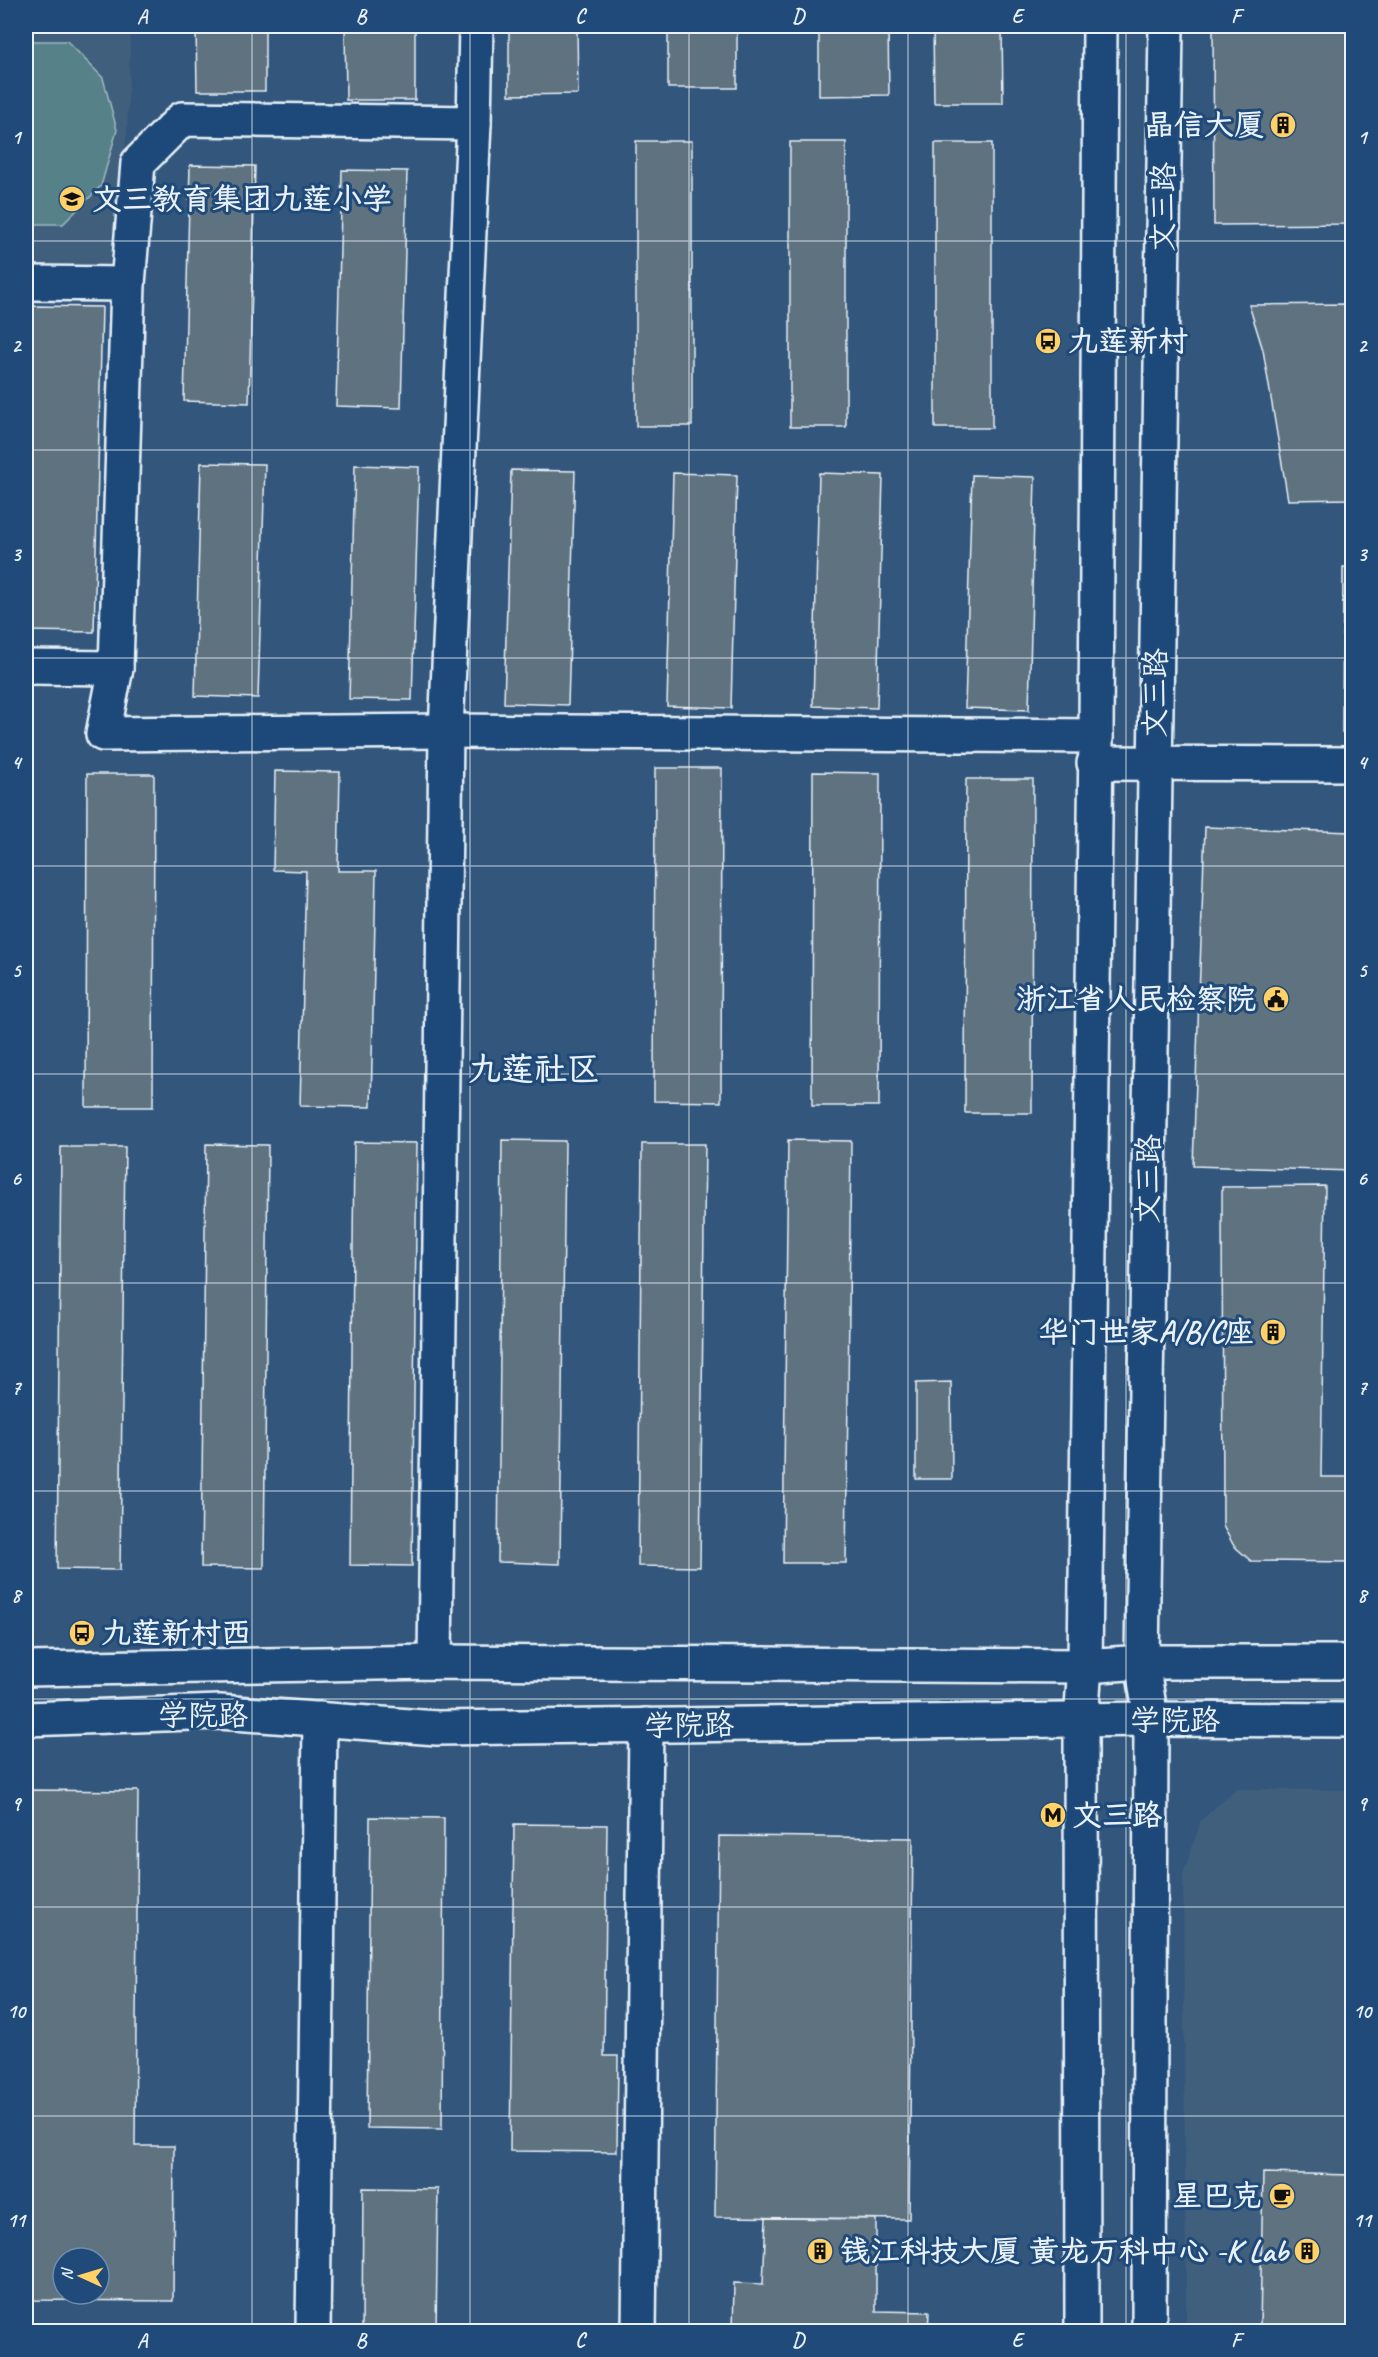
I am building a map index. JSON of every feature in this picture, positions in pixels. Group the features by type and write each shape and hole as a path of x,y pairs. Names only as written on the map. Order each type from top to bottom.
{"main road":[{"path":"435,1662 446,731 474,123 476,26"},
{"name":"文三路","path":"1082,2331 1081,1721 1085,1666 1100,26"},
{"name":"文三路","path":"1149,2331 1151,1719 1142,1662 1167,26"},
{"path":"474,123 182,119 138,163 128,284 116,668 103,734 446,731 1095,750 1154,764 1353,764"},
{"path":"26,283 128,284"},
{"path":"26,667 116,668"},
{"name":"学院路","path":"26,1669 435,1662 1085,1666 1142,1662 1353,1662"},
{"name":"学院路","path":"26,1719 220,1712 437,1728 1151,1719 1353,1720"},
{"path":"313,2331 321,1719"},
{"path":"639,2331 646,1725"}],"shaded area":[{"name":"文三教育集团九莲小学","path":"26,26 131,26 127,133 109,266 26,264"},
{"path":"1236,1789 1352,1790 1352,2331 1186,2331 1183,1874 1201,1820"}],"green space":[{"path":"26,41 67,41 103,78 117,130 101,186 63,224 26,224"}],"building":[{"path":"196,26 265,26 265,91 197,91"},
{"path":"345,26 415,26 415,100 346,100"},
{"path":"509,26 577,26 578,94 509,95"},
{"path":"668,26 737,26 737,88 668,88"},
{"path":"819,26 888,26 889,95 819,96"},
{"path":"933,26 1002,26 1003,103 934,103"},
{"name":"晶信大厦","path":"1213,26 1352,26 1352,224 1214,225"},
{"path":"636,141 692,141 692,426 636,426"},
{"path":"790,142 846,142 846,427 790,427"},
{"path":"935,143 992,143 992,428 935,428"},
{"path":"190,165 255,166 249,403 184,401"},
{"path":"342,170 407,171 401,408 336,406"},
{"path":"1352,304 1352,499 1288,500 1263,350 1249,305"},
{"path":"30,306 102,307 94,632 26,631"},
{"path":"201,463 265,464 258,698 195,696"},
{"path":"355,465 419,467 412,700 349,699"},
{"path":"511,470 575,471 568,705 504,703"},
{"path":"673,473 737,475 731,708 667,706"},
{"path":"819,473 883,475 877,708 813,706"},
{"path":"972,475 1035,477 1029,710 965,708"},
{"path":"1343,567 1352,567 1352,733 1342,733"},
{"path":"655,768 722,768 721,1102 654,1101"},
{"path":"275,771 340,772 338,871 376,871 371,1107 300,1106 306,871 273,870"},
{"path":"813,772 880,773 879,1106 812,1106"},
{"path":"87,774 154,774 153,1107 86,1107"},
{"path":"966,779 1033,779 1032,1113 965,1113"},
{"name":"浙江省人民检察院","path":"1205,827 1352,832 1352,1171 1193,1166"},
{"path":"502,1140 565,1141 560,1564 498,1562"},
{"path":"788,1140 851,1141 846,1563 783,1563"},
{"path":"354,1142 417,1143 412,1566 350,1565"},
{"path":"206,1144 268,1145 264,1568 201,1567"},
{"path":"642,1144 705,1144 700,1567 638,1566"},
{"path":"61,1147 125,1147 120,1570 57,1569"},
{"name":"华门世家A/B/C座","path":"1325,1186 1321,1477 1352,1477 1352,1562 1251,1561 1234,1546 1223,1526 1222,1187"},
{"path":"951,1382 952,1479 916,1479 916,1383"},
{"path":"26,1790 138,1791 135,2146 174,2146 173,2301 111,2301 111,2246 51,2246 51,2300 26,2300"},
{"path":"370,1817 444,1818 442,2129 367,2128"},
{"path":"514,1824 607,1825 604,2056 618,2056 617,2152 510,2151"},
{"path":"719,1836 913,1838 909,2219 715,2217"},
{"name":"黄龙万科中心 -K Lab","path":"1263,2173 1352,2175 1352,2332 1260,2327"},
{"path":"363,2188 438,2189 436,2332 362,2332"},
{"name":"钱江科技大厦","path":"766,2218 876,2219 876,2311 929,2312 928,2332 733,2332 734,2283 763,2284"}],"place":[{"name":"晶信大厦","path":"1283,125"},
{"name":"文三教育集团九莲小学","path":"72,199"},
{"name":"九莲新村","path":"1048,341"},
{"name":"浙江省人民检察院","path":"1276,999"},
{"name":"华门世家A/B/C座","path":"1273,1332"},
{"name":"九莲新村西","path":"82,1633"},
{"name":"文三路","path":"1053,1815"},
{"name":"星巴克","path":"1282,2196"},
{"name":"钱江科技大厦","path":"820,2251"},
{"name":"黄龙万科中心 -K Lab","path":"1307,2251"}],"district":[{"name":"九莲社区","path":"534,1069"}]}
